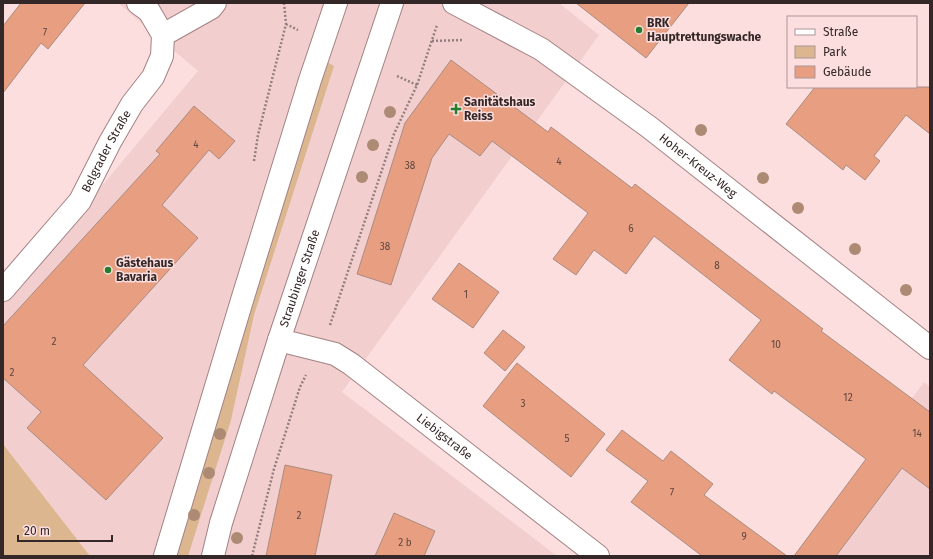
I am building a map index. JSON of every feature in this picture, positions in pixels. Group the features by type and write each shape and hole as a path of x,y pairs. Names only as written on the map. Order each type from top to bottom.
{"street":[{"path":"138,3 149,11 163,35 211,8 215,3"},
{"path":"165,556 245,290 310,80 336,3"},
{"name":"Straubinger Straße","path":"213,556 221,523 279,340 392,3"},
{"name":"Hoher-Kreuz-Weg","path":"454,3 541,48 559,61 649,127 930,348"},
{"name":"Belgrader Straße","path":"3,290 80,201 110,142 132,104 153,77 162,56 163,35"},
{"name":"Liebigstraße","path":"279,340 335,354 351,364 598,556"}],"path":[{"path":"252,556 276,462 300,387 331,325 394,134 417,85 438,22"}],"shaded area":[{"path":"118,3 559,3 599,35 342,392 557,556 90,556 3,444 3,304 198,71"},
{"path":"924,382 930,387 930,556 794,556"}],"green space":[{"path":"327,62 334,66 254,315 231,420 188,556 177,556 186,520 248,311"},
{"path":"3,444 90,556 3,556"}],"building":[{"path":"21,3 85,3 48,49 41,43 3,93 3,26"},
{"name":"BRK Hauptrettungswache","path":"576,3 689,3 646,58"},
{"path":"451,60 548,132 551,127 632,188 635,184 823,329 821,331 930,412 930,489 902,468 836,556 794,556 866,459 774,391 772,394 729,360 761,320 654,236 626,274 594,250 576,275 553,259 588,213 492,141 480,156 449,134 432,158 391,285 357,274 405,123"},
{"path":"930,87 930,134 906,115 874,156 880,161 865,180 846,165 843,170 786,124 814,88"},
{"path":"194,106 235,141 219,159 209,150 162,205 198,238 83,365 163,438 106,500 27,428 41,412 3,378 3,326 160,154 156,151"},
{"path":"459,263 499,292 473,328 432,299"},
{"path":"503,330 525,347 505,371 484,353"},
{"path":"517,363 605,434 571,477 483,406"},
{"path":"622,430 663,461 671,451 713,484 704,495 787,556 702,556 631,502 648,481 606,450"},
{"path":"285,465 332,475 315,556 266,556"},
{"path":"394,513 435,531 424,556 375,556"}],"place":[{"name":"BRK Hauptrettungswache","path":"639,30"},
{"name":"Sanitätshaus Reiss","path":"456,109"},
{"name":"Gästehaus Bavaria","path":"108,270"}]}
